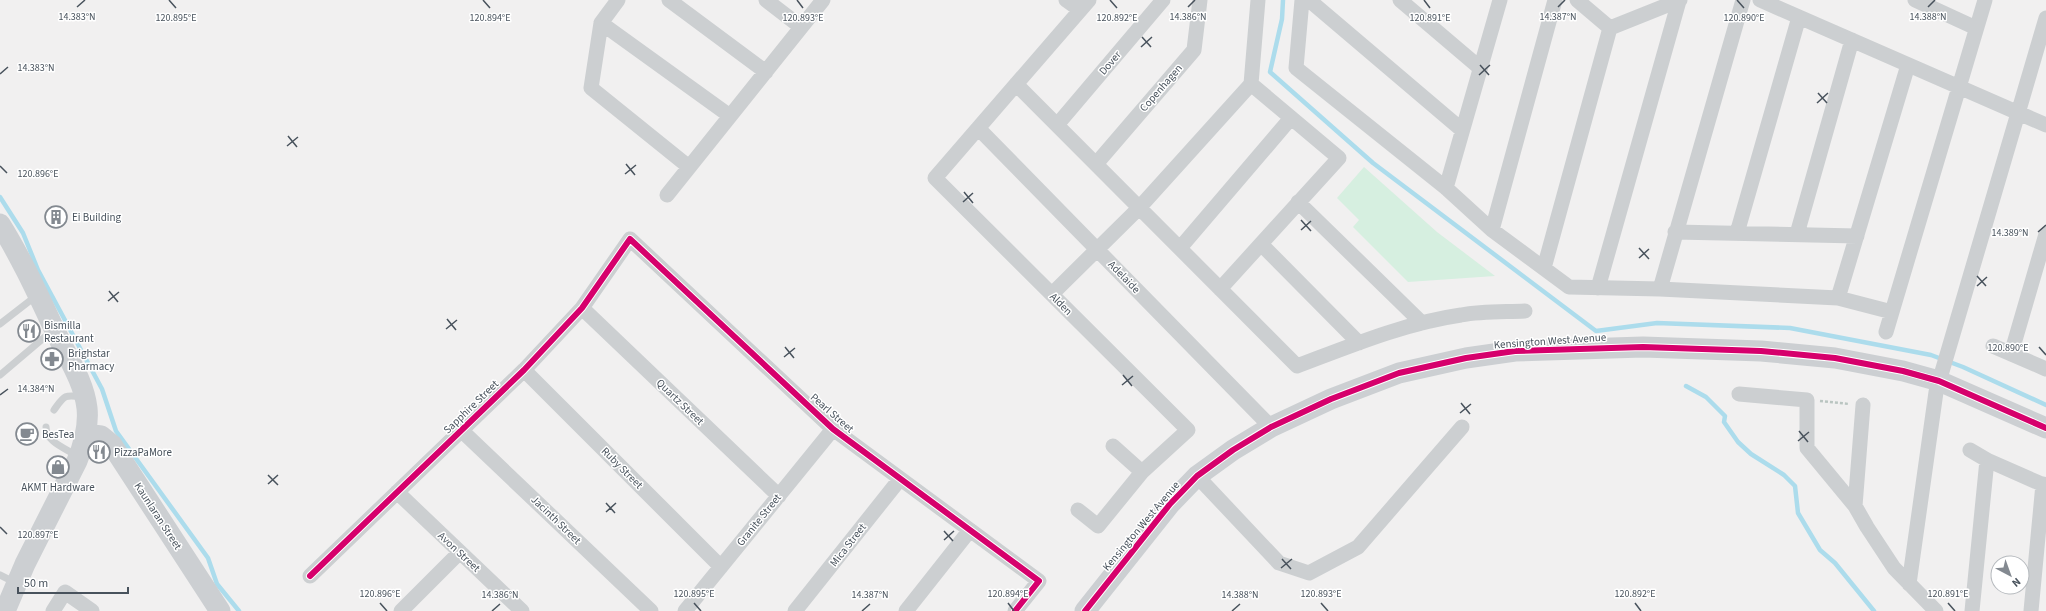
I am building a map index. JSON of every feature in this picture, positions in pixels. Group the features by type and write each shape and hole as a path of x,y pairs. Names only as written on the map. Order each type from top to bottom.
{"street":[{"path":"618,0 601,23 591,88 689,167"},
{"path":"669,0 766,72"},
{"path":"766,0 802,27"},
{"path":"667,195 823,0"},
{"path":"978,128 1085,5 1066,0"},
{"name":"Dover","path":"1057,125 1163,0"},
{"name":"Copenhagen","path":"1096,164 1194,50 1200,0"},
{"path":"1052,294 1139,208 1251,84 1258,0"},
{"path":"1302,0 1296,68 1446,188 1492,230 1569,287 1660,289 1838,298 1892,312"},
{"path":"1309,0 1462,130"},
{"path":"1400,0 1480,68"},
{"path":"1492,230 1555,0"},
{"path":"1577,0 1610,28"},
{"path":"1610,28 1680,0"},
{"path":"1598,288 1680,0"},
{"path":"1660,289 1675,232 1743,0"},
{"path":"1760,0 2046,125"},
{"path":"1915,0 1976,28"},
{"path":"1886,332 1985,0"},
{"path":"1446,188 1480,68 1495,3"},
{"path":"1737,233 1799,17"},
{"path":"1909,584 1932,406 2046,18"},
{"path":"601,23 730,116"},
{"path":"1544,268 1610,28"},
{"path":"1797,234 1852,40"},
{"path":"1838,298 1908,65"},
{"path":"1016,84 1297,366 1359,343 1422,323 1462,314 1525,311"},
{"path":"1220,289 1339,158 1251,84"},
{"path":"1180,248 1291,118"},
{"name":"Alden","path":"978,128 935,178 1188,430 1142,472"},
{"name":"Adelaide","path":"978,128 1271,427"},
{"path":"1298,202 1422,323"},
{"path":"0,224 18,253 76,374 85,397 87,408 86,434 79,456 8,579 5,611"},
{"path":"1675,232 1857,236"},
{"path":"2011,354 2046,234"},
{"name":"Sapphire Street","path":"310,576 524,370 582,308 630,239"},
{"name":"Pearl Street","path":"630,239 833,429 1039,581 1015,611"},
{"path":"1261,244 1359,343"},
{"name":"Quartz Street","path":"582,308 779,496"},
{"name":"Kensington West Avenue","path":"1085,611 1170,504 1197,476 1233,450 1271,427 1331,399 1399,373 1466,358 1516,351 1643,346 1796,353 1866,363 1939,381 2046,428"},
{"path":"1993,346 2046,369"},
{"name":"Ruby Street","path":"524,370 721,567"},
{"path":"1739,394 1807,400 1807,448 1855,506 1894,568 1936,611"},
{"path":"1855,506 1863,405"},
{"path":"1197,476 1280,563 1309,573 1358,547 1462,427"},
{"name":"Granite Street","path":"685,611 833,429"},
{"name":"Jacinth Street","path":"461,430 651,611"},
{"name":"Kaunlaran Street","path":"86,434 101,436 112,446 220,611"},
{"path":"1078,510 1098,526 1142,472 1114,446"},
{"path":"1970,450 1987,460 2044,485 2031,611"},
{"path":"1972,611 1987,460"},
{"name":"Mica Street","path":"796,611 900,479"},
{"name":"Avon Street","path":"397,492 522,611"},
{"path":"906,611 970,530"},
{"path":"401,611 460,552"},
{"path":"53,611 65,592 92,611"}],"lane":[{"path":"0,324 38,294"},
{"path":"0,375 54,329"},
{"path":"54,410 63,397 69,394 85,397"},
{"path":"46,427 46,434 52,441 79,456"}],"path":[{"path":"1807,400 1863,405"}],"green space":[{"path":"1364,167 1437,232 1495,276 1408,282 1353,227 1359,220 1337,198"}],"waterway":[{"path":"1283,0 1282,19 1270,72 1373,163 1596,331 1657,323 1790,328 1931,355 1963,367 2046,405"},
{"path":"0,197 23,233 38,270 102,389 116,431 208,558 217,584 239,611"},
{"path":"1686,386 1706,397 1725,416 1724,422 1738,442 1751,454 1784,475 1795,486 1798,513 1820,550 1835,563 1874,611"}],"cycle path":[{"path":"310,576 524,370 582,308 630,239 833,429 1039,581 1015,611"},
{"path":"1085,611 1170,504 1197,476 1233,450 1271,427 1331,399 1399,373 1466,358 1515,351 1643,347 1761,351 1835,358 1903,371 1939,381 2046,428"}],"place":[{"name":"Ei Building","path":"56,217"},
{"name":"Bismilla Restaurant","path":"29,331"},
{"name":"Brighstar Pharmacy","path":"52,359"},
{"name":"BesTea","path":"27,434"},
{"name":"PizzaPaMore","path":"99,452"},
{"name":"AKMT Hardware","path":"58,467"}]}
